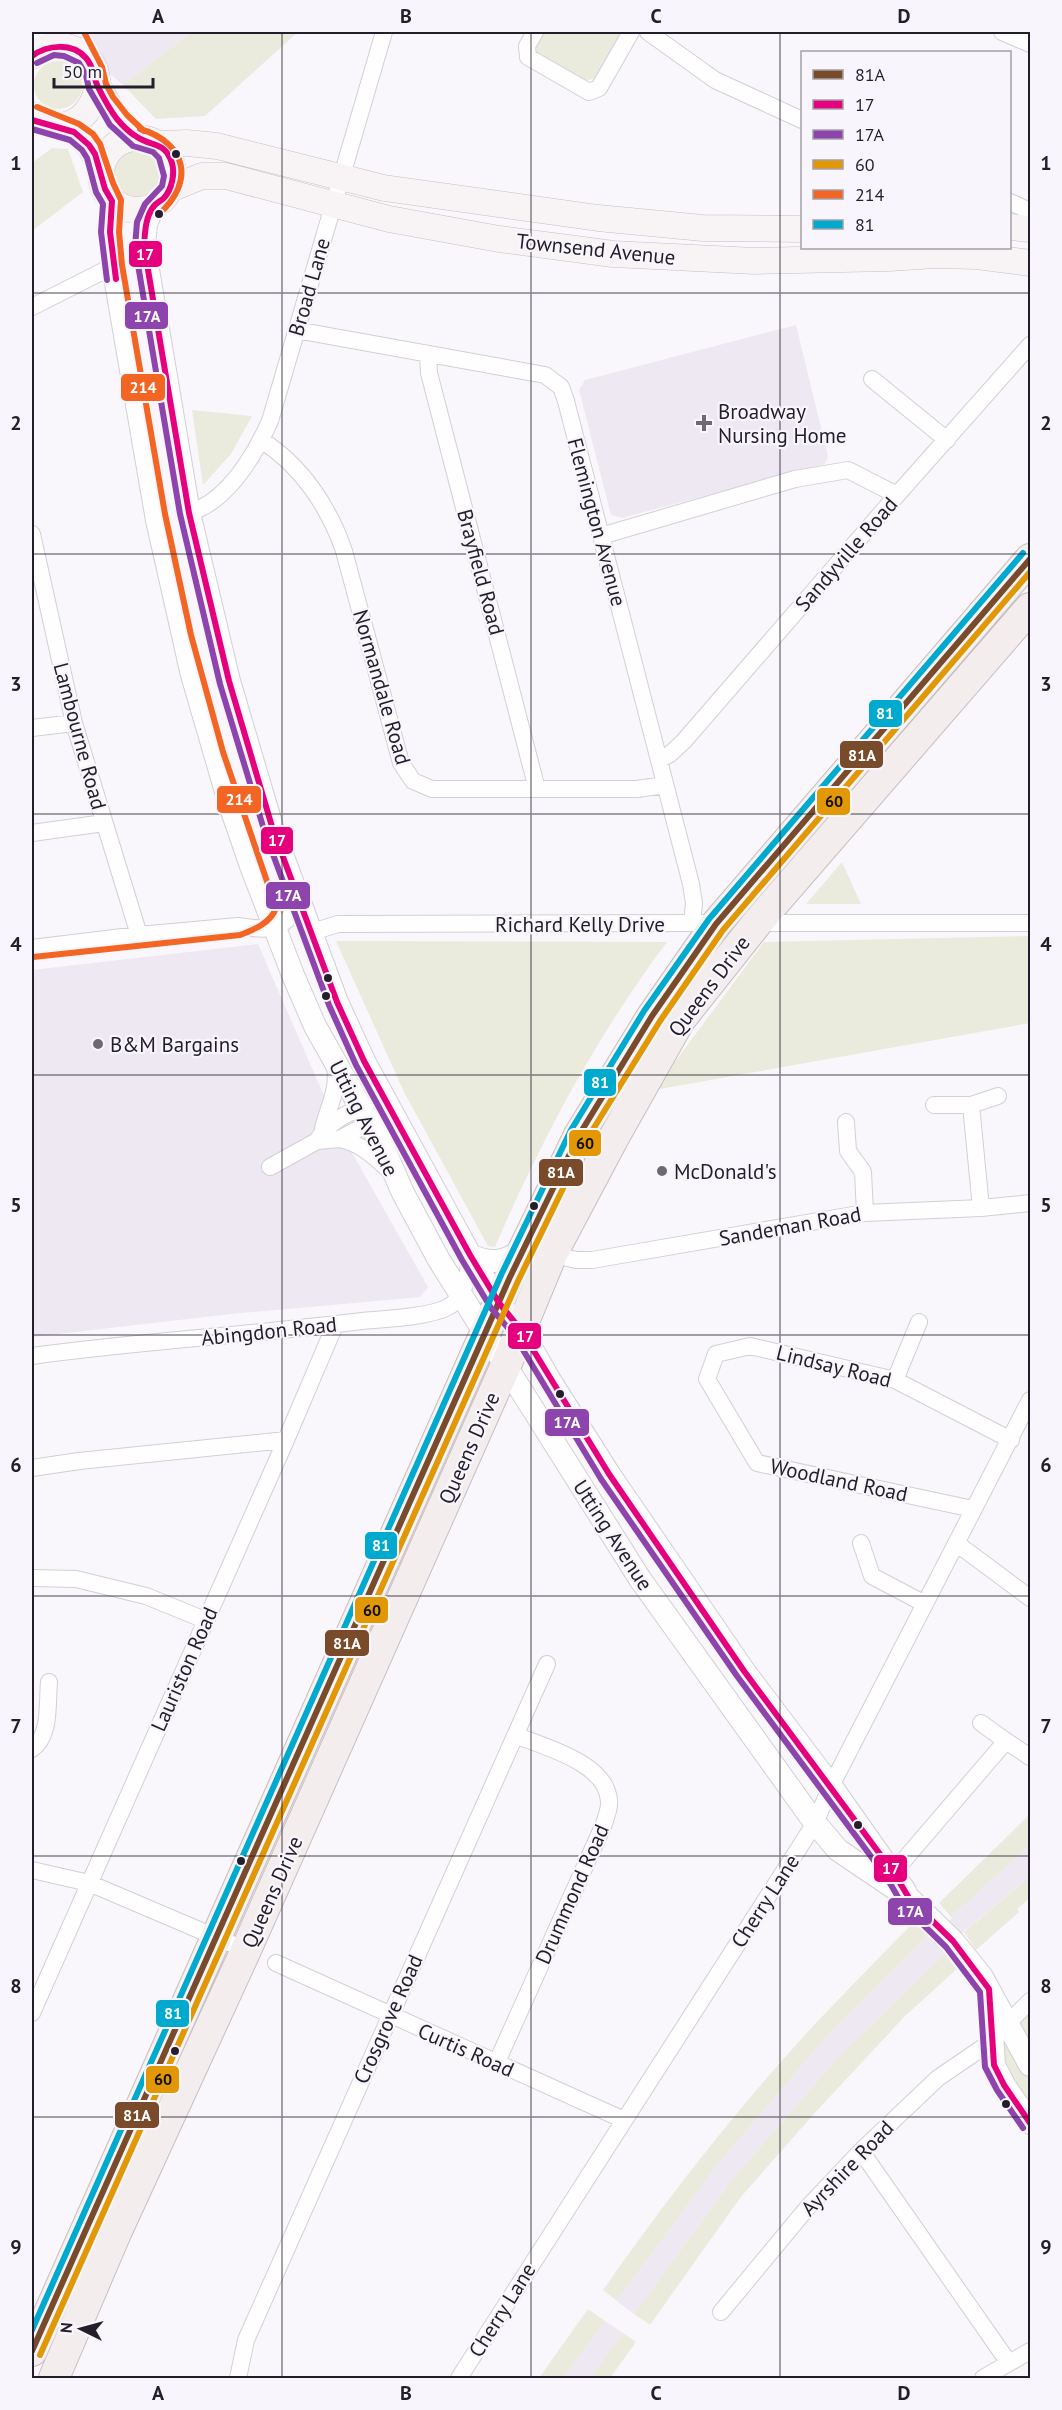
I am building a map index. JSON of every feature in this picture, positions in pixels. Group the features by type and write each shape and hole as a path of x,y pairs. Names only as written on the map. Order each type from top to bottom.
{"highway":[{"name":"Queens Drive","path":"32,2351 523,1248 579,1135 704,923 1030,559"},
{"name":"Queens Drive","path":"54,2379 116,2233 246,1950 506,1365 552,1254 613,1139 680,1020 756,923 1030,608"}],"main road":[{"path":"36,42 40,50 53,46 66,47 85,56 95,72 98,86 117,119 166,153 172,164 173,177 170,189 166,196 153,207 132,210 112,201 101,182 101,171 88,142 80,135 42,121"},
{"path":"42,121 75,121 88,111 98,86"},
{"path":"101,171 109,151 127,139 148,141"},
{"name":"Townsend Avenue","path":"148,141 217,146 384,188 598,218 703,228 801,229"},
{"name":"Townsend Avenue","path":"170,189 202,176 226,176 388,219 499,239 613,254 754,261 878,259 935,255 1030,262"},
{"path":"1011,227 1030,229"}],"street":[{"path":"74,32 85,56"},
{"name":"Broad Lane","path":"189,513 202,509 224,489 252,456 270,422 384,32"},
{"path":"535,32 527,46 528,57 589,92 599,88 631,32"},
{"path":"648,32 715,81 801,120"},
{"path":"1002,32 1030,44"},
{"name":"Utting Avenue","path":"112,201 110,232 113,266 157,520 173,597 214,754 270,918 315,1026 383,1147 394,1175 439,1260 640,1579 815,1823 838,1850 890,1878"},
{"path":"1011,202 1030,211"},
{"name":"Utting Avenue","path":"153,207 146,224 144,246 189,513 233,692 273,830 340,1008 364,1060 470,1255 499,1303 520,1330 561,1398 664,1555 744,1671 831,1786 890,1878 953,1941 976,1969 1012,2020 1030,2065"},
{"path":"32,307 113,266"},
{"name":"Flemington Avenue","path":"296,330 545,375 556,381 566,401 693,893 704,923"},
{"name":"Sandyville Road","path":"659,759 670,754 684,741 1030,345"},
{"name":"Brayfield Road","path":"428,354 429,373 537,789"},
{"path":"872,379 947,441"},
{"name":"Normandale Road","path":"261,440 274,448 297,470 319,500 334,526 344,551 401,763 408,776 418,785 432,789 637,789 666,785"},
{"path":"601,536 795,479 848,470 897,495"},
{"name":"Lambourne Road","path":"32,534 74,723 139,935"},
{"path":"32,728 74,723"},
{"path":"32,833 104,823"},
{"path":"32,948 238,926 257,917 288,921 300,902"},
{"name":"Richard Kelly Drive","path":"312,932 338,924 1030,923"},
{"path":"320,1135 336,1089 334,1059"},
{"path":"934,1105 971,1105 998,1096"},
{"path":"270,1167 320,1135 387,1103"},
{"path":"971,1105 981,1208"},
{"path":"339,1139 365,1115"},
{"path":"846,1122 848,1151 863,1172 865,1213"},
{"path":"320,1135 355,1143 394,1175"},
{"name":"Sandeman Road","path":"552,1254 576,1260 592,1260 865,1213 981,1208 1030,1203"},
{"path":"460,1293 467,1277 470,1255 482,1261 495,1262 511,1257 523,1248"},
{"name":"Abingdon Road","path":"32,1356 100,1347 335,1325 432,1312 450,1306 460,1293"},
{"path":"896,1380 919,1322"},
{"name":"Lauriston Road","path":"32,2013 335,1325"},
{"name":"Lindsay Road","path":"716,1354 750,1346 896,1380 1011,1440"},
{"name":"Woodland Road","path":"716,1354 707,1379 757,1463 973,1509"},
{"name":"Cherry Lane","path":"459,2379 815,1823 831,1786 1030,1400"},
{"path":"32,1468 286,1440"},
{"path":"861,1543 872,1576 925,1604"},
{"path":"956,1543 1030,1598"},
{"path":"32,1578 76,1579 146,1596 205,1620"},
{"name":"Crosgrove Road","path":"238,2379 246,2340 547,1664"},
{"path":"32,1749 38,1745 46,1726 49,1682"},
{"path":"981,1723 1030,1757"},
{"name":"Drummond Road","path":"496,2064 604,1824 610,1803 605,1785 592,1770 568,1757 515,1735"},
{"path":"890,1878 1006,1741"},
{"path":"32,1870 89,1883 246,1950"},
{"name":"Curtis Road","path":"276,1963 624,2120"},
{"name":"Utting Avenue","path":"1012,2020 994,2066 1030,2123"},
{"name":"Ayrshire Road","path":"721,2312 807,2207 861,2151 938,2078 982,2048 1012,2020"},
{"path":"861,2151 1009,2363"},
{"path":"983,2379 1030,2351"}],"shaded area":[{"path":"87,32 192,32 123,85 102,67"},
{"path":"192,32 298,32 205,116 156,119 123,85"},
{"path":"545,32 623,32 594,79 583,81 537,56 536,47"},
{"path":"58,61 75,68 82,85 75,102 58,109 41,102 34,85 41,68"},
{"path":"52,148 68,149 83,192 32,231 32,163"},
{"path":"136,150 153,157 160,174 153,191 136,198 119,191 112,174 119,157"},
{"name":"Broadway Nursing Home","path":"796,325 828,456 825,464 622,518 611,515 579,390 585,380"},
{"path":"192,410 252,416 231,454 203,485"},
{"path":"842,862 861,904 806,904"},
{"path":"1030,936 1030,1023 654,1090 764,942"},
{"path":"336,941 667,942 617,1014 572,1089 531,1167 495,1247 488,1246 404,1092"},
{"path":"258,944 338,1128 428,1287 420,1297 231,1314 32,1337 32,970"},
{"path":"1030,1814 1030,1845 951,1917 939,1903"},
{"path":"1030,1845 1030,1876 961,1934 949,1921 951,1917"},
{"path":"1030,1876 1030,1898 1017,1909 1019,1912 976,1950 964,1932"},
{"path":"914,1922 928,1936 827,2036 717,2165 617,2301 603,2290 678,2187 731,2120 816,2023"},
{"path":"928,1936 930,1938 933,1936 945,1949 943,1951 945,1954 843,2052 735,2176 634,2314 617,2301 717,2165 827,2036"},
{"path":"945,1954 958,1968 905,2016 740,2198 650,2325 634,2314 735,2176 843,2052"},
{"path":"1023,2009 1030,2016 1030,2123 994,2065 1008,2022"},
{"path":"588,2309 605,2321 564,2378 539,2378"},
{"path":"605,2321 623,2333 590,2378 564,2378"},
{"path":"623,2333 636,2342 610,2378 590,2378"}],"transit line":[{"name":"214","path":"84,32 102,67 106,84 113,97 144,131"},
{"name":"17","path":"32,56 45,49 59,47 67,47 80,53 89,61 98,87 117,119 134,135 166,151 172,163 171,186 163,199 151,210 146,225 144,246 189,513 229,681 273,830 337,1002 364,1061 470,1255 499,1303 521,1330 609,1474 744,1671 894,1873 909,1898 953,1941 989,1989 994,2065 1004,2085 1030,2123"},
{"name":"17A","path":"37,63 54,55 64,56 79,63 86,75 89,89 110,125 133,146 153,152 159,158 164,176 162,186 145,204 137,222 135,247 180,514 220,684 265,833 329,1005 356,1065 462,1260 491,1308 514,1335 601,1479 737,1676 887,1878 902,1904 946,1947 980,1992 985,2067 997,2090 1023,2128"},
{"name":"214","path":"33,957 240,935 266,922 276,908 223,752 191,635 165,514 122,265 119,232 121,200 100,144 93,134 79,124 37,107"},
{"name":"17","path":"32,120 74,132 89,145 95,154 105,189 112,201 110,232 116,279"},
{"name":"17A","path":"32,129 70,140 82,150 87,158 96,192 103,204 101,232 107,280"},
{"name":"214","path":"140,129 156,135 168,144 181,165 178,189 159,214"},
{"name":"81","path":"32,2330 502,1273 571,1130 644,1011 709,919 1023,553"},
{"name":"81A","path":"32,2351 510,1277 579,1135 652,1016 716,924 1030,559"},
{"name":"60","path":"40,2355 518,1281 587,1139 660,1021 723,930 1030,572"}],"place":[{"name":"Broadway Nursing Home","path":"704,423"},
{"name":"B&M Bargains","path":"98,1044"},
{"name":"McDonald's","path":"662,1171"}]}
